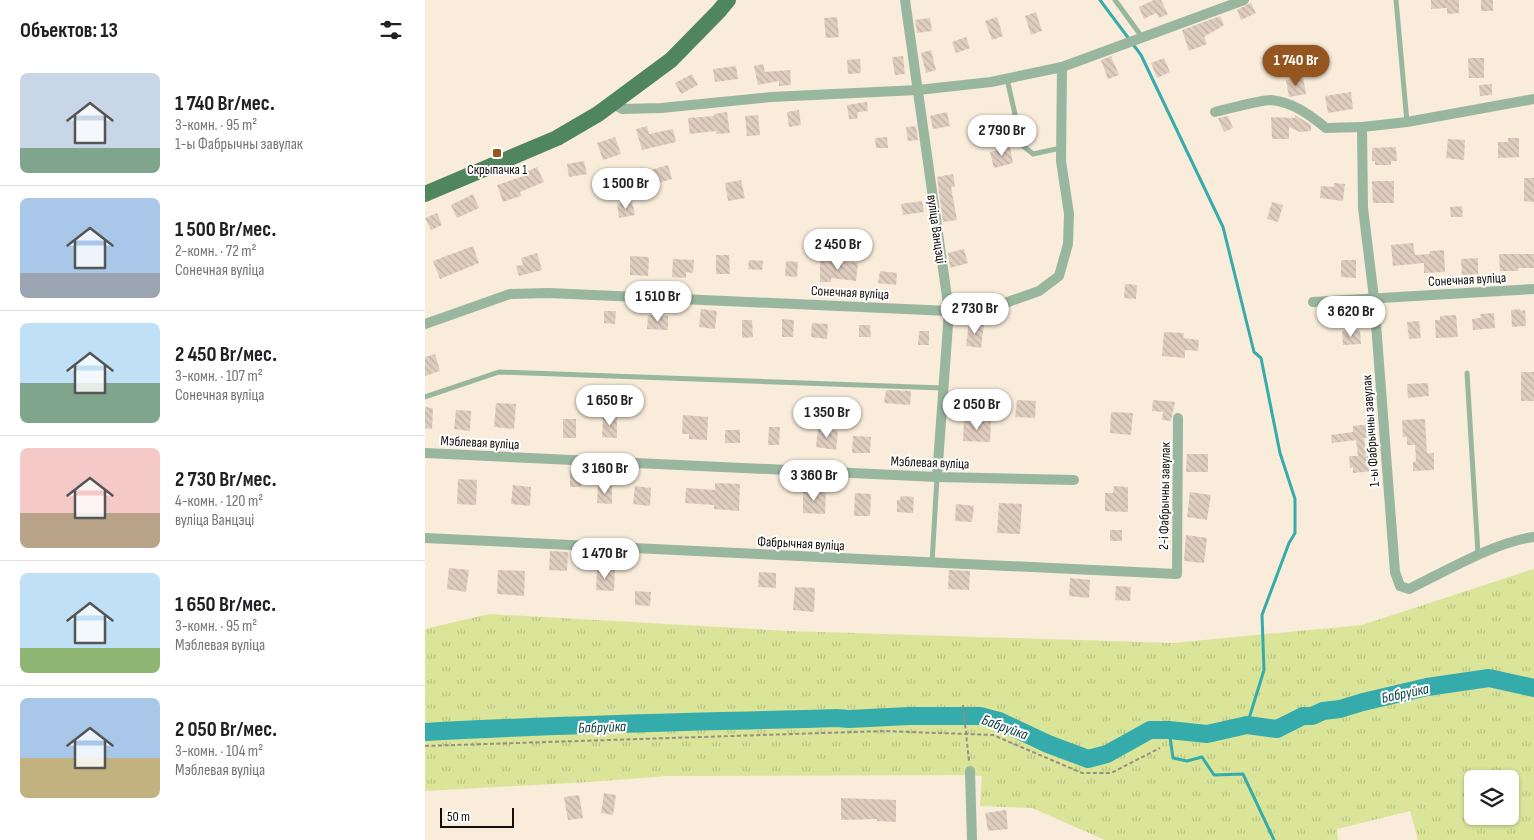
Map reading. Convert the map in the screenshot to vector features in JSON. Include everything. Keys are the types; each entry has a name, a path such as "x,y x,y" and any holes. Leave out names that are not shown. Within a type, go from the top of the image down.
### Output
{"main road":[{"path":"425,194 557,138 613,104 671,60 728,0"}],"street":[{"name":"вуліца Ванцэці","path":"905,0 949,311 937,477"},
{"path":"613,104 622,109 661,108 771,97 918,90 1007,79 1062,67 1140,39 1230,2 1244,0"},
{"path":"949,311 1002,304 1039,291 1059,276 1068,244 1069,214 1061,161 1062,67"},
{"path":"1215,112 1270,100 1289,104 1309,114 1326,128 1362,128 1407,122 1534,99"},
{"name":"1-ы Фабрычны завулак","path":"1362,128 1363,208 1374,298 1395,572 1400,586 1409,589 1478,555 1523,538 1534,537"},
{"name":"Сонечная вуліца","path":"1313,302 1534,289"},
{"name":"Сонечная вуліца","path":"425,324 510,294 549,293 949,311"},
{"name":"2-і Фабрычны завулак","path":"1177,574 1179,418"},
{"name":"Мэблевая вуліца","path":"425,453 937,477 1074,480"},
{"name":"Фабрычная вуліца","path":"425,538 1177,574"},
{"path":"970,770 972,840"}],"lane":[{"path":"1115,0 1140,39"},
{"path":"1396,0 1407,122"},
{"path":"1007,79 1022,146 1033,154 1061,148"},
{"path":"425,397 499,372 943,388"},
{"path":"1467,373 1478,555"},
{"path":"932,563 937,477"}],"path":[{"path":"963,705 970,770"},
{"path":"425,746 885,731 993,735 1082,772 1111,773 1161,748"}],"green space":[{"path":"1534,569 1534,840 1418,840 1410,811 1337,829 1338,840 1105,840 1032,808 980,806 982,776 667,776 425,791 425,629 489,614 789,631 1173,643 1362,625"}],"building":[{"path":"1154,0 1161,0 1168,14 1159,18 1156,13 1144,19 1139,7"},
{"path":"1431,0 1459,0 1459,13 1447,14 1447,8 1431,9"},
{"path":"1481,0 1493,0 1493,11 1481,11"},
{"path":"1250,3 1256,13 1241,20 1237,10"},
{"path":"1036,12 1042,31 1031,35 1025,16"},
{"path":"1220,16 1224,25 1204,37 1207,44 1189,51 1182,30"},
{"path":"837,17 839,37 826,38 824,18"},
{"path":"997,17 1003,36 992,40 985,21"},
{"path":"930,18 932,31 917,33 915,20"},
{"path":"966,37 970,48 956,53 952,42"},
{"path":"931,50 936,70 926,73 921,53"},
{"path":"903,56 905,74 895,75 892,57"},
{"path":"1111,56 1119,75 1108,79 1101,60"},
{"path":"1164,58 1170,72 1157,78 1151,63"},
{"path":"1468,58 1484,58 1484,78 1469,78"},
{"path":"860,59 861,73 848,74 847,60"},
{"path":"763,64 765,72 790,70 791,85 779,86 779,81 758,85 754,66"},
{"path":"736,66 738,79 715,82 713,69"},
{"path":"692,74 698,85 681,94 675,83"},
{"path":"1303,77 1306,94 1289,97 1286,80"},
{"path":"1492,84 1492,95 1480,96 1479,85"},
{"path":"1351,92 1353,109 1328,113 1325,96"},
{"path":"867,102 868,111 858,112 857,119 849,119 847,105"},
{"path":"799,110 801,125 789,127 787,112"},
{"path":"727,112 730,133 717,134 716,131 690,134 688,118 714,116 714,114"},
{"path":"947,112 950,126 933,129 930,116"},
{"path":"758,115 760,135 747,136 745,116"},
{"path":"1295,115 1311,125 1311,131 1300,132 1289,127 1289,139 1272,139 1271,117 1295,118"},
{"path":"1001,116 1005,133 983,139 979,121"},
{"path":"1228,116 1233,128 1224,132 1218,118"},
{"path":"647,126 649,134 673,129 676,142 642,150 636,129"},
{"path":"916,126 918,140 908,141 906,127"},
{"path":"615,137 621,154 603,160 597,143"},
{"path":"887,137 888,148 876,148 875,138"},
{"path":"1508,138 1519,138 1519,157 1498,158 1498,142 1508,142"},
{"path":"1448,139 1465,140 1464,160 1446,158"},
{"path":"1010,147 1013,163 994,168 990,152"},
{"path":"1396,147 1397,161 1391,161 1391,165 1375,165 1375,161 1372,161 1372,148"},
{"path":"584,161 587,174 569,177 567,164"},
{"path":"668,165 672,179 654,184 650,170"},
{"path":"537,167 544,182 520,192 521,196 503,202 497,185 524,176 523,173"},
{"path":"953,174 955,187 951,187 957,220 943,222 937,177"},
{"path":"1524,178 1534,178 1534,202 1524,201"},
{"path":"741,180 745,198 728,201 725,183"},
{"path":"1372,181 1394,181 1394,203 1373,203"},
{"path":"1334,183 1345,184 1343,201 1320,198 1321,186 1334,187"},
{"path":"473,194 479,208 457,218 451,205"},
{"path":"632,201 635,215 619,218 617,204"},
{"path":"922,201 924,212 903,215 901,204"},
{"path":"1272,202 1283,205 1278,222 1267,219"},
{"path":"1462,206 1463,217 1451,217 1450,207"},
{"path":"437,213 442,225 431,230 425,218"},
{"path":"1413,243 1415,255 1430,254 1430,251 1444,250 1445,272 1424,273 1424,263 1393,266 1391,245"},
{"path":"473,246 479,263 440,279 433,261"},
{"path":"964,249 968,263 950,268 948,253"},
{"path":"537,253 542,270 519,276 516,266 523,265 521,258"},
{"path":"1499,254 1534,254 1534,268 1518,268 1518,271 1500,271"},
{"path":"716,255 729,255 730,274 716,274"},
{"path":"630,256 649,257 648,276 630,275"},
{"path":"1478,258 1478,274 1462,275 1461,259"},
{"path":"673,259 694,260 693,273 686,272 686,278 672,277"},
{"path":"749,260 763,261 762,270 748,269"},
{"path":"820,260 858,263 856,281 831,278 831,282 820,282"},
{"path":"1341,260 1356,260 1356,278 1341,277"},
{"path":"786,261 798,262 797,277 785,276"},
{"path":"880,271 897,273 896,285 878,283"},
{"path":"1125,284 1137,285 1136,299 1124,298"},
{"path":"701,309 717,311 715,329 699,327"},
{"path":"1520,309 1521,311 1525,310 1526,326 1512,327 1511,310"},
{"path":"604,311 616,311 615,324 604,323"},
{"path":"1494,313 1495,328 1473,330 1472,319 1481,318 1480,314"},
{"path":"648,315 668,316 668,330 647,329"},
{"path":"1456,315 1458,337 1436,338 1435,320 1440,320 1440,316"},
{"path":"782,319 794,320 793,337 782,337"},
{"path":"742,320 752,320 753,337 742,338"},
{"path":"1419,321 1421,338 1409,339 1407,322"},
{"path":"969,322 984,324 981,348 966,346"},
{"path":"812,323 828,324 827,339 811,337"},
{"path":"859,325 870,325 871,337 859,337"},
{"path":"1360,330 1361,344 1343,345 1342,331"},
{"path":"919,331 929,331 929,345 918,345"},
{"path":"1164,332 1184,333 1183,338 1199,340 1198,351 1185,350 1185,358 1162,356"},
{"path":"435,354 440,371 425,376 425,357"},
{"path":"1521,372 1534,372 1534,401 1521,401"},
{"path":"1428,383 1429,396 1408,398 1407,384"},
{"path":"886,390 911,391 910,405 884,403"},
{"path":"1017,400 1036,401 1035,418 1015,417"},
{"path":"1153,400 1175,402 1171,421 1162,420 1163,412 1152,411"},
{"path":"496,403 516,404 514,429 494,427"},
{"path":"425,407 433,408 432,429 425,428"},
{"path":"456,410 471,411 470,431 454,429"},
{"path":"1111,412 1133,413 1131,435 1110,433"},
{"path":"683,415 708,417 707,440 689,439 689,434 682,434"},
{"path":"603,417 617,417 617,438 602,437"},
{"path":"563,419 576,419 576,438 563,438"},
{"path":"964,419 991,421 990,442 963,441"},
{"path":"1425,419 1427,453 1434,453 1434,470 1413,471 1413,462 1416,461 1415,445 1407,445 1407,437 1403,437 1402,420"},
{"path":"1371,424 1373,437 1364,438 1366,456 1370,456 1373,471 1353,473 1353,467 1350,468 1349,456 1358,456 1356,440 1332,443 1331,435 1353,432 1353,426"},
{"path":"769,427 780,427 779,445 768,445"},
{"path":"818,428 838,431 836,450 816,447"},
{"path":"725,430 740,430 740,443 725,443"},
{"path":"853,436 871,437 870,453 852,453"},
{"path":"1187,454 1208,454 1208,472 1186,472"},
{"path":"570,471 582,471 581,487 570,487"},
{"path":"458,479 477,480 476,505 457,504"},
{"path":"715,483 740,484 739,511 714,509 714,505 685,503 686,488 715,490"},
{"path":"513,485 531,487 530,506 511,504"},
{"path":"598,485 612,486 612,504 597,503"},
{"path":"635,486 651,488 650,506 633,504"},
{"path":"1114,486 1128,487 1128,512 1105,511 1105,493 1113,493"},
{"path":"803,490 826,490 825,514 803,513"},
{"path":"1190,492 1211,495 1207,520 1187,517"},
{"path":"855,493 871,494 870,516 854,516"},
{"path":"901,496 914,497 913,513 897,512 897,500 900,500"},
{"path":"999,503 1022,504 1020,534 997,533"},
{"path":"956,504 974,506 972,522 955,521"},
{"path":"1110,530 1122,530 1122,541 1110,541"},
{"path":"1186,535 1207,538 1204,563 1184,561"},
{"path":"550,551 568,552 567,571 549,570"},
{"path":"449,568 469,570 466,592 447,589"},
{"path":"597,568 615,569 614,591 596,590"},
{"path":"498,570 525,571 524,596 497,594"},
{"path":"949,570 970,571 969,590 948,589"},
{"path":"759,572 776,573 776,588 758,587"},
{"path":"1070,578 1090,580 1089,598 1069,596"},
{"path":"1116,586 1131,587 1130,601 1115,600"},
{"path":"795,587 815,588 814,612 793,610"},
{"path":"635,591 651,592 650,606 635,605"},
{"path":"604,793 616,795 613,815 601,813"},
{"path":"579,795 583,818 568,820 564,797"},
{"path":"841,798 896,800 896,822 877,821 877,819 841,820"},
{"path":"1006,810 1008,829 988,831 985,813"}],"waterway":[{"path":"1100,0 1141,55 1223,227 1254,352 1261,358 1280,453 1295,499 1295,533 1289,543 1262,615 1264,670 1247,725"},
{"name":"Бабруйка","path":"425,732 836,718 980,716 999,721 1048,744 1088,759 1107,754 1150,730 1207,734 1247,725 1277,729 1303,716 1312,716 1323,711 1340,709 1427,687 1489,678 1534,688"},
{"path":"1169,730 1173,758 1187,761 1202,757 1214,775 1243,774 1274,840"}],"place":[{"name":"Скрыпачка 1","path":"497,153"}]}
